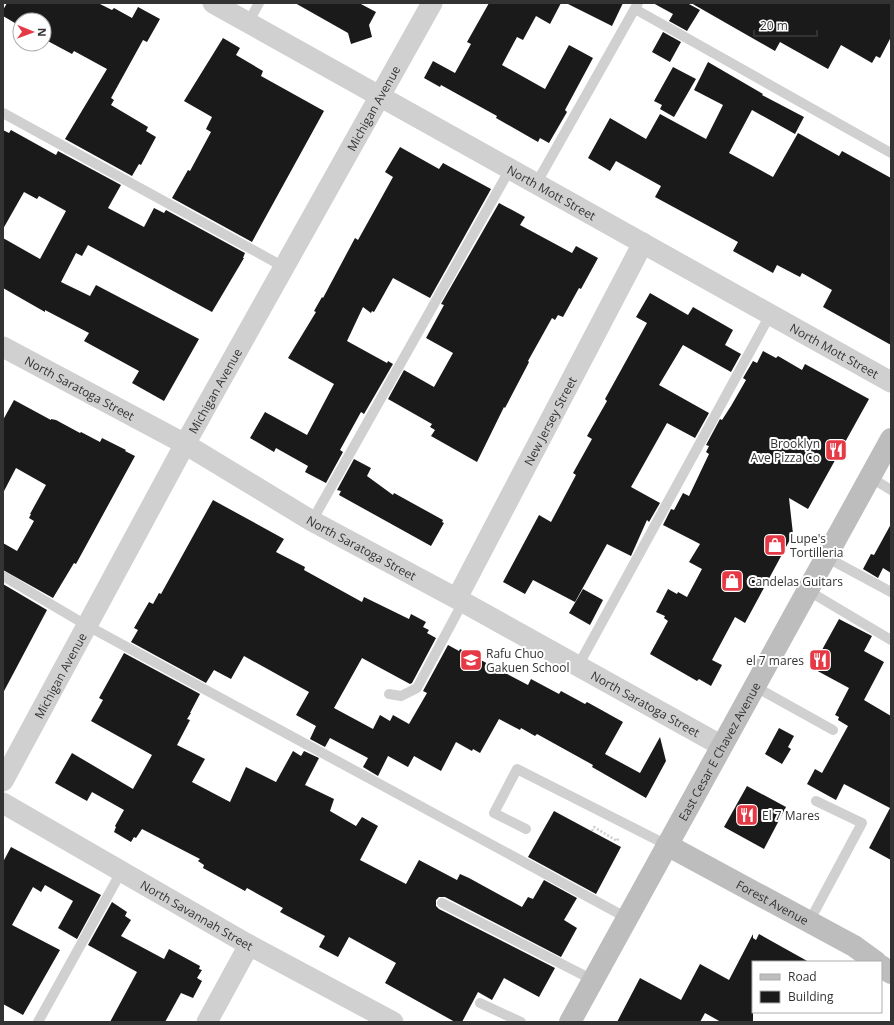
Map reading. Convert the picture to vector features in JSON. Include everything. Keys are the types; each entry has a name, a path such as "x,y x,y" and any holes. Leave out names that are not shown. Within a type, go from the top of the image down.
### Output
{"main road":[{"name":"East Cesar E Chavez Avenue","path":"570,1022 891,438"},
{"name":"Forest Avenue","path":"667,845 854,946 875,961"},
{"path":"882,967 891,973"}],"street":[{"name":"North Mott Street","path":"213,3 891,382"},
{"name":"Michigan Avenue","path":"3,781 185,444 432,3"},
{"name":"New Jersey Street","path":"460,600 643,243"},
{"name":"North Saratoga Street","path":"3,347 185,444 312,521 460,600 722,746"},
{"name":"North Savannah Street","path":"3,803 249,945 387,1020"},
{"path":"207,1022 249,945"}],"lane":[{"path":"248,23 259,3"},
{"path":"536,184 637,6 891,153"},
{"path":"3,113 284,267"},
{"path":"312,521 510,169"},
{"path":"578,666 770,315"},
{"path":"870,477 891,490"},
{"path":"826,557 891,592"},
{"path":"3,576 86,625 627,918"},
{"path":"808,590 891,640"},
{"path":"389,694 401,696 417,688 460,600"},
{"path":"754,686 833,730"},
{"path":"526,829 494,813 517,769 667,845"},
{"path":"809,922 862,823 816,801"},
{"path":"38,1022 121,872"},
{"path":"442,903 593,980"},
{"path":"480,1003 522,1022"}],"building":[{"path":"7,3 98,3 112,10 114,8 132,18 138,7 160,19 147,42 143,40 111,98 114,100 111,105 148,127 146,131 156,137 141,165 139,164 132,176 65,139 107,69 74,51 72,54 52,43 52,12 12,12 12,21 3,16 3,10"},
{"path":"295,3 359,3 376,12 369,25 372,37 351,44 348,33"},
{"path":"489,3 561,3 550,24 536,16 523,40 517,37 502,65 545,89 569,45 593,58 565,110 567,112 549,143 540,138 538,142 496,118 497,116 441,85 440,87 424,78 433,61 455,73 471,44 467,42"},
{"path":"566,3 623,3 612,26"},
{"path":"653,3 687,3 700,10 687,31 669,21 673,14"},
{"path":"691,3 891,3 891,37 880,58 876,56 872,63 841,45 828,69 780,42 775,51"},
{"path":"663,32 681,42 670,62 652,52"},
{"path":"223,38 240,48 236,55 263,71 261,76 324,111 252,242 172,198 188,170 190,171 211,132 206,129 212,117 184,101"},
{"path":"708,62 763,94 762,95 804,117 795,134 752,110 729,153 773,177 798,133 839,156 842,151 891,178 891,345 823,307 832,290 802,273 800,277 777,265 773,273 733,251 738,242 655,197 661,186 616,161 610,171 588,158 610,118 646,139 660,114 706,139 723,105 694,90"},
{"path":"673,67 696,79 674,117 660,109 662,105 654,101"},
{"path":"3,130 9,133 11,130 56,155 58,151 121,185 108,208 144,227 154,208 164,213 166,210 245,253 244,258 212,312 88,245 82,256 76,253 61,282 90,296 96,285 199,339 164,401 132,383 139,371 84,341 89,333 45,310 45,312 3,288 3,238 40,259 66,211 39,196 37,199 24,192 3,229"},
{"path":"400,147 439,169 443,163 491,189 430,298 393,278 374,312 372,311 371,313 363,307 347,341 387,363 388,361 393,364 364,414 361,412 340,450 343,452 326,483 305,472 308,466 276,448 274,452 250,438 265,412 307,435 334,384 288,358 316,312 314,311 322,297 323,298 355,238 358,240 393,177 385,172"},
{"path":"499,203 525,217 520,225 572,253 576,246 598,258 563,317 558,315 555,320 552,318 528,361 529,362 505,408 504,407 477,462 431,436 435,430 430,427 432,424 388,399 404,370 434,387 453,353 426,338 444,305 441,304"},
{"path":"650,293 688,315 693,307 733,330 725,345 741,354 731,372 683,345 659,385 709,413 695,438 667,423 631,487 660,503 649,522 647,520 631,556 607,544 575,602 533,580 525,594 503,582 539,515 551,522 576,475 573,473 592,439 587,436 607,401 605,399 647,323 636,317"},
{"path":"763,351 776,358 778,356 802,370 805,364 869,399 808,509 789,498 793,534 745,623 735,617 712,660 722,665 711,686 699,679 697,681 650,654 668,621 664,618 665,616 656,612 668,589 687,597 702,569 689,562 700,544 663,525 671,509 674,510 683,493 689,496 709,454 706,452 709,446 706,445 720,419 722,420 746,380 743,378 753,361 757,363"},
{"path":"14,400 51,420 56,420 100,442 102,438 135,456 76,564 74,563 53,598 3,570 3,543 17,551 34,521 29,518 30,514 46,485 16,468 3,493 3,420"},
{"path":"354,459 371,468 367,476 393,495 394,493 443,520 442,522 444,523 431,546 339,495 341,491 337,490"},
{"path":"213,500 284,539 276,552 305,567 304,570 362,602 364,597 409,619 411,614 426,622 423,627 429,630 427,633 436,638 412,683 410,684 362,658 334,708 373,729 380,715 390,721 393,715 409,724 427,693 423,691 448,645 459,651 460,649 528,685 531,679 559,694 561,691 585,704 587,702 623,722 605,754 640,773 660,737 666,761 646,798 592,767 593,765 537,734 535,736 521,728 520,730 499,719 480,753 473,749 472,751 456,742 441,771 414,756 408,767 388,756 378,776 363,767 368,758 330,738 325,747 310,739 316,726 296,715 309,692 244,656 231,679 214,670 206,683 131,642 138,630 134,628 149,602 153,604 159,593 161,594"},
{"path":"891,524 891,573 883,568 878,578 863,569 871,554 874,555"},
{"path":"3,584 47,610 3,693"},
{"path":"583,589 603,600 590,625 569,613"},
{"path":"839,619 872,636 864,651 884,662 864,700 891,716 891,860 869,848 890,808 844,784 836,800 807,784 815,769 822,773 848,726 838,720 839,717 835,715 849,688 812,668"},
{"path":"124,653 200,694 187,719 190,720 177,745 205,759 192,782 230,802 246,767 276,782 293,751 301,756 304,751 319,758 305,785 334,799 330,811 356,826 362,817 378,826 360,860 406,884 419,860 457,880 460,874 469,878 522,907 528,897 533,899 544,880 577,898 564,920 577,928 561,957 445,897 439,897 436,900 436,906 439,909 555,968 539,997 504,978 492,1000 478,992 462,1022 455,1022 385,983 396,963 349,937 338,957 319,947 325,936 280,912 283,908 247,888 245,891 203,868 204,865 198,861 200,859 142,829 136,838 134,837 131,842 114,832 115,826 124,810 92,792 87,801 55,783 72,753 133,789 152,755 91,721 103,700 99,698"},
{"path":"779,728 794,736 788,747 791,749 782,764 765,754"},
{"path":"747,786 786,807 764,849 724,827"},
{"path":"554,811 621,847 596,894 528,857"},
{"path":"11,847 101,895 77,939 58,928 73,901 45,885 41,892 33,887 12,925 60,950 23,1015 3,1004 3,862"},
{"path":"112,902 127,912 125,916 131,920 121,936 164,959 169,949 200,966 199,969 202,970 197,978 202,981 193,998 181,993 165,1022 110,1022 137,972 88,945"},
{"path":"753,934 753,938 756,940 759,934 807,961 752,961 753,1022 721,1022 705,1013 700,1022 617,1022 640,978 681,1000 700,964 729,980"}],"place":[{"name":"Brooklyn Ave Pizza Co","path":"836,450"},
{"name":"Lupe's Tortilleria","path":"775,545"},
{"name":"Candelas Guitars","path":"732,581"},
{"name":"Rafu Chuo Gakuen School","path":"471,660"},
{"name":"el 7 mares","path":"820,660"},
{"name":"El 7 Mares","path":"747,815"}]}
